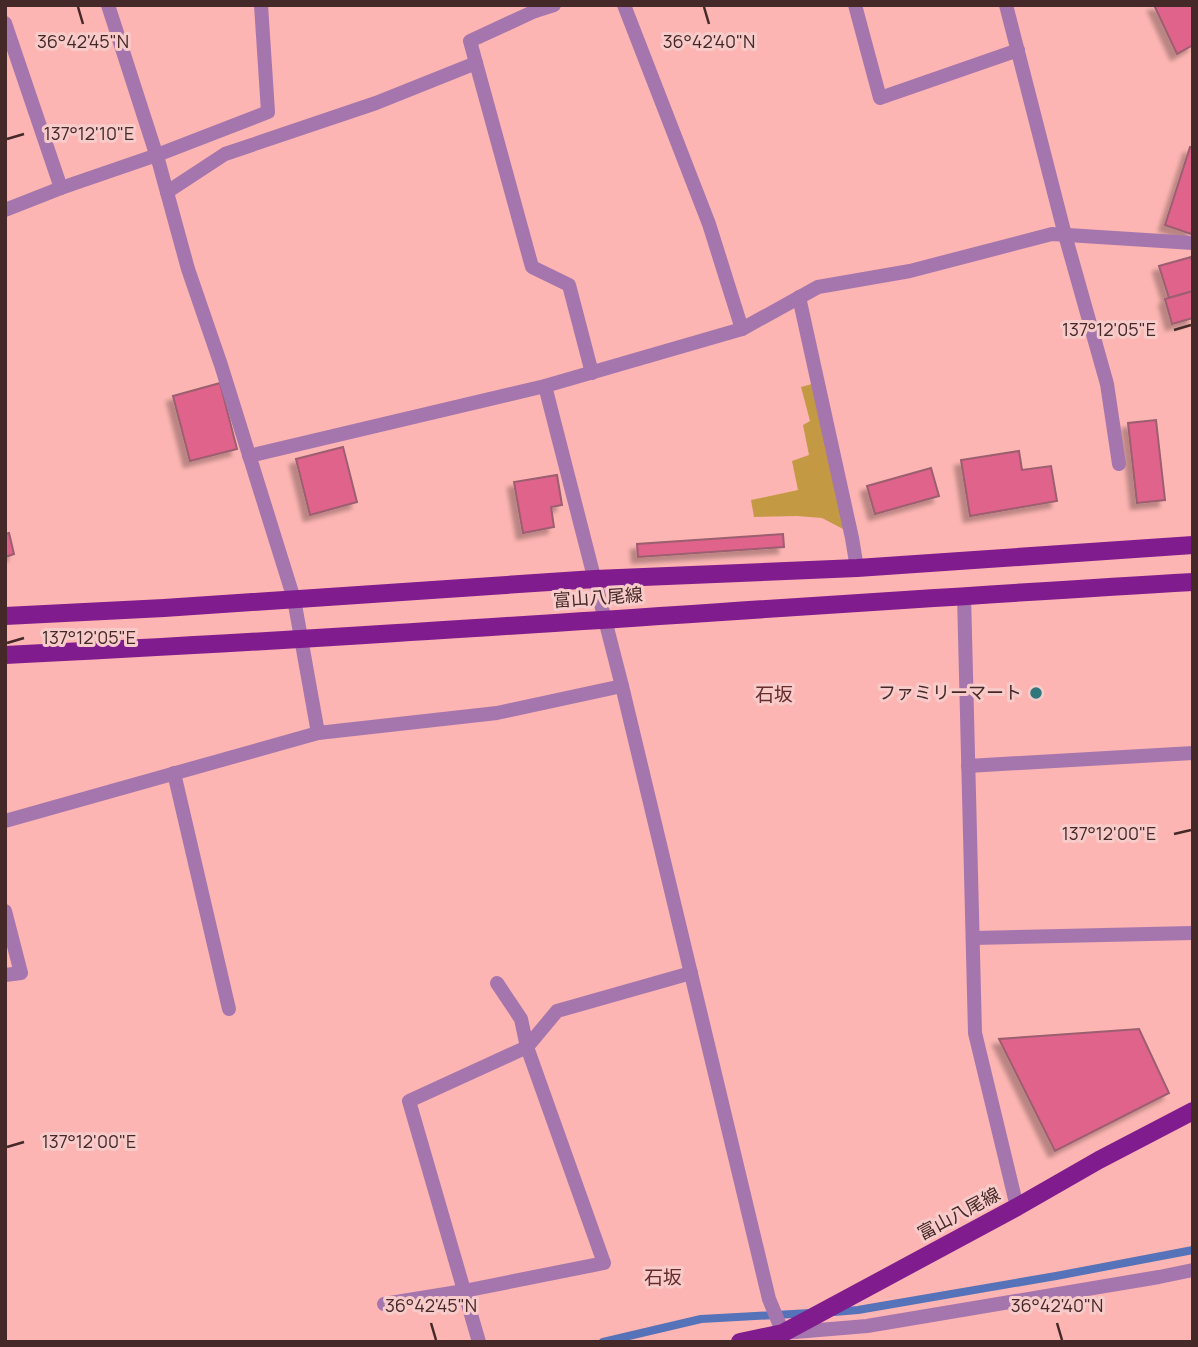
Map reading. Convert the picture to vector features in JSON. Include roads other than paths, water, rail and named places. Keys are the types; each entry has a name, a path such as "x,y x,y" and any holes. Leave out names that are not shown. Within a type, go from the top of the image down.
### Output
{"main road":[{"name":"富山八尾線","path":"5,616 595,579 857,568 1193,545"},
{"name":"富山八尾線","path":"5,655 302,639 1193,582"},
{"name":"富山八尾線","path":"740,1342 783,1333 1193,1111"}],"street":[{"path":"108,5 157,155 188,269 294,599 318,733"},
{"path":"5,210 268,113 261,5"},
{"path":"554,5 535,8 470,41 532,267 569,285 592,373"},
{"path":"624,5 709,224 742,329"},
{"path":"855,5 880,99 1018,50"},
{"path":"1006,5 1065,235 1107,384 1119,464"},
{"path":"5,23 61,188"},
{"path":"167,192 225,154 376,103 476,63"},
{"path":"249,456 545,386 742,329 818,287 910,271 1052,234 1193,243"},
{"path":"799,297 857,568"},
{"path":"545,386 622,686 769,1299 783,1333 867,1326 1193,1270"},
{"path":"964,595 975,1033 1017,1207"},
{"path":"5,821 318,733 497,713 622,686"},
{"path":"968,766 1193,753"},
{"path":"174,773 229,1009"},
{"path":"5,911 21,973 5,975"},
{"path":"972,938 1193,933"},
{"path":"478,1342 409,1101 527,1047 556,1011 691,973"},
{"path":"384,1304 604,1263 527,1047 521,1018 497,983"}],"waterway":[{"path":"834,1312 1056,1276 1193,1250"},
{"path":"603,1342 701,1319 810,1313"}],"place":[{"name":"ファミリーマート","path":"1036,693"}],"district":[{"name":"石坂","path":"774,694"},
{"name":"石坂","path":"663,1277"}]}
